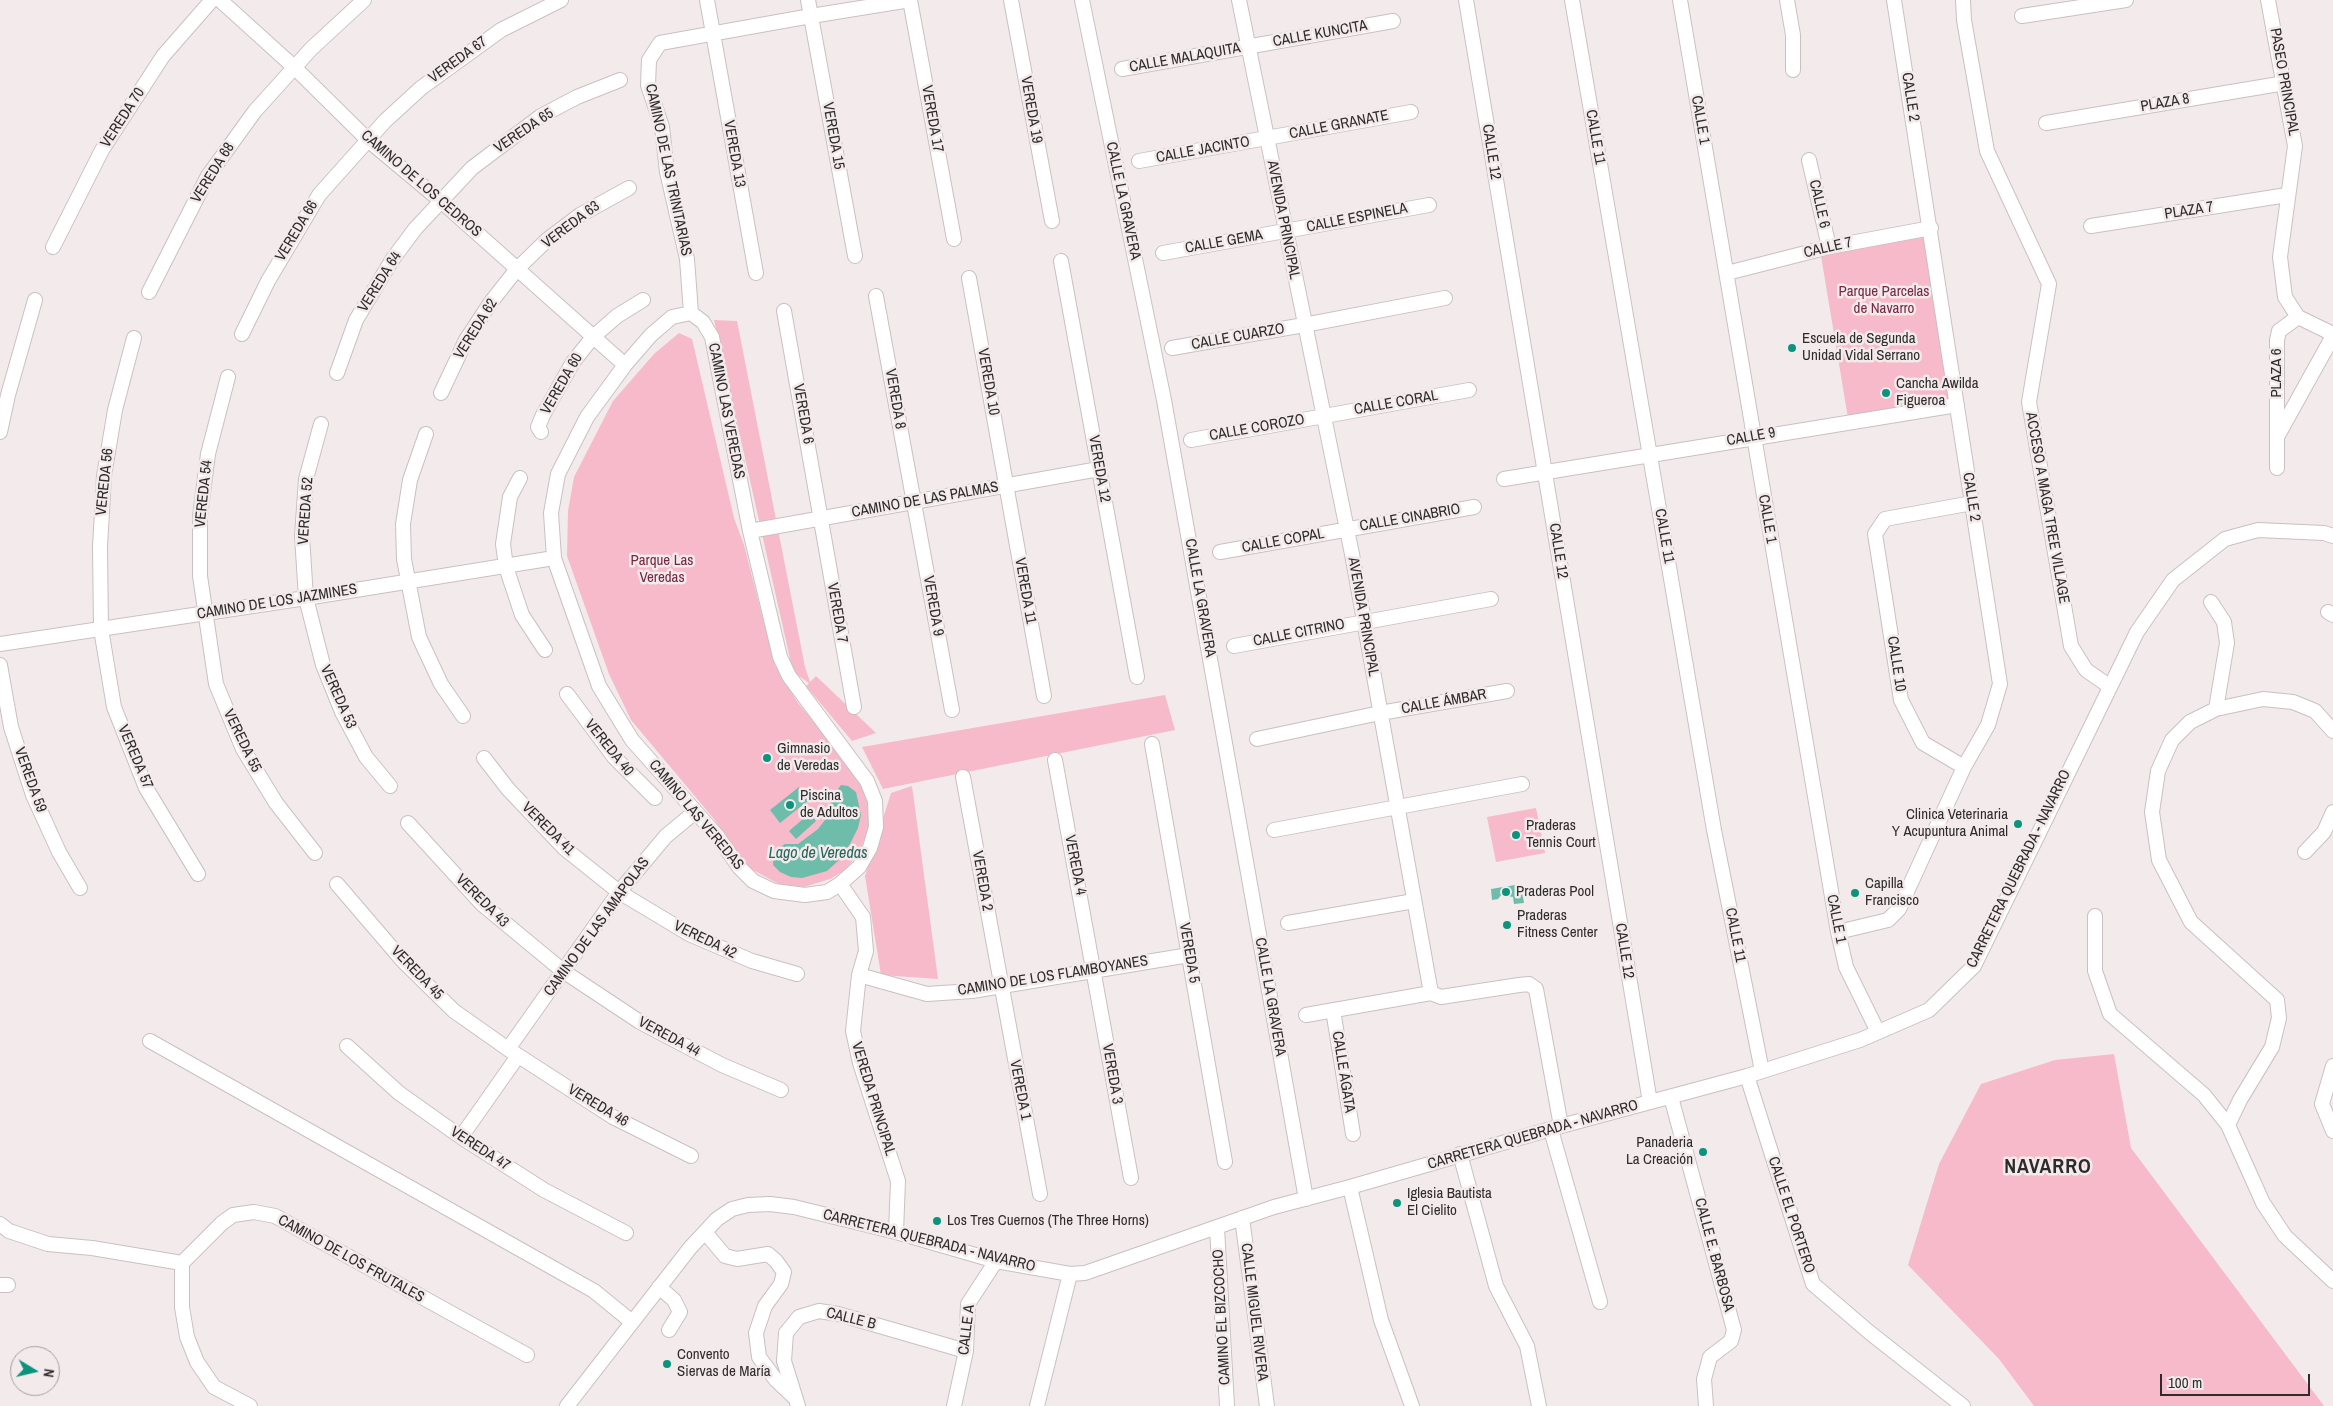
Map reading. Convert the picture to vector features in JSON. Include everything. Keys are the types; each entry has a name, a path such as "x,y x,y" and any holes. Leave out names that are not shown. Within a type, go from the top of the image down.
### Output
{"street":[{"name":"VEREDA 70","path":"53,247 102,150 163,56 212,0"},
{"name":"CAMINO DE LOS CEDROS","path":"220,0 294,67 368,140 441,201 625,365"},
{"name":"VEREDA 68","path":"149,292 208,176 254,111 341,19 364,0"},
{"name":"VEREDA 67","path":"368,140 421,88 459,58 501,30 561,0"},
{"name":"VEREDA 13","path":"707,0 756,274"},
{"name":"VEREDA 15","path":"808,0 854,256"},
{"name":"CAMINO DE LAS TRINITARIAS","path":"691,313 687,259 667,172 662,127 648,85 649,60 660,43 910,0"},
{"name":"VEREDA 17","path":"910,0 954,239"},
{"name":"VEREDA 19","path":"1011,0 1052,221"},
{"name":"CALLE LA GRAVERA","path":"1082,0 1164,400 1306,1198"},
{"name":"AVENIDA PRINCIPAL","path":"1239,0 1364,621 1431,992"},
{"name":"CALLE 12","path":"1466,0 1650,1102"},
{"name":"CALLE 11","path":"1572,0 1714,830 1762,1071"},
{"name":"CALLE 1","path":"1680,0 1838,932 1846,967 1878,1032"},
{"path":"1787,0 1793,35 1793,70"},
{"name":"CALLE 2","path":"1838,932 1888,920 1899,909 1964,767 1988,725 2000,684 1931,228 1894,0"},
{"name":"ACCESO A MAGA TREE VILLAGE","path":"1963,0 1964,20 1987,151 2049,284 2030,402 2071,646 2086,670 2109,686"},
{"path":"2022,16 2126,0"},
{"name":"PASEO PRINCIPAL","path":"2268,0 2295,146 2280,257 2284,297 2298,317"},
{"name":"CALLE KUNCITA","path":"1248,47 1393,21"},
{"name":"CALLE MALAQUITA","path":"1122,69 1248,47"},
{"name":"VEREDA 65","path":"441,201 472,168 541,116 576,97 620,80"},
{"name":"PLAZA 8","path":"2046,123 2284,83"},
{"name":"CALLE GRANATE","path":"1267,139 1411,112"},
{"name":"CALLE JACINTO","path":"1139,161 1267,139"},
{"name":"VEREDA 66","path":"242,334 268,281 319,195 368,140"},
{"name":"CALLE 6","path":"1808,160 1829,247"},
{"name":"VEREDA 63","path":"517,269 547,240 580,215 629,188"},
{"name":"PLAZA 7","path":"2090,226 2287,196"},
{"name":"VEREDA 64","path":"337,373 356,320 392,260 415,229 441,201"},
{"name":"CALLE ESPINELA","path":"1286,232 1429,205"},
{"name":"CALLE 7","path":"1727,273 1829,247 1931,228"},
{"name":"CALLE GEMA","path":"1163,253 1286,232"},
{"name":"VEREDA 12","path":"1061,261 1137,677"},
{"name":"VEREDA 62","path":"441,393 466,340 517,269"},
{"name":"VEREDA 10","path":"969,278 1006,486"},
{"name":"VEREDA 8","path":"876,296 914,502"},
{"name":"CALLE CUARZO","path":"1172,348 1445,298"},
{"path":"0,432 8,395 35,300"},
{"path":"593,337 617,316 643,300"},
{"name":"VEREDA 6","path":"784,311 821,518"},
{"name":"CAMINO LAS VEREDAS","path":"691,313 703,322 712,338 750,531 780,657 789,676 868,781 875,801 876,827 870,848 859,867 840,884 826,892 805,895 774,891 753,881 738,867 718,837 632,740 599,686 554,558 551,513 558,474 587,417 625,365 651,335 672,317 691,313"},
{"path":"2298,317 2333,335"},
{"name":"PLAZA 6","path":"2277,468 2277,340 2279,331 2298,317"},
{"name":"PLAZA 6","path":"2277,438 2333,335"},
{"name":"VEREDA 60","path":"541,432 538,427 555,390 572,362 593,337"},
{"name":"VEREDA 56","path":"101,629 100,547 104,476 115,410 134,338"},
{"name":"VEREDA 54","path":"205,613 200,576 200,516 208,454 228,377"},
{"name":"CALLE CORAL","path":"1323,416 1469,390"},
{"name":"CALLE 9","path":"1504,479 1753,436 1957,405"},
{"name":"CALLE COROZO","path":"1191,440 1323,416"},
{"name":"VEREDA 52","path":"306,598 302,536 306,478 321,424"},
{"path":"426,434 410,480 403,524 407,582 419,637 441,684 463,716"},
{"name":"CAMINO DE LAS PALMAS","path":"750,531 1099,469"},
{"path":"520,478 510,497 503,544 506,567 522,615 544,650"},
{"name":"VEREDA 11","path":"1006,486 1044,696"},
{"name":"VEREDA 9","path":"914,502 952,710"},
{"name":"CALLE 10","path":"1964,767 1923,742 1901,700 1875,534 1885,519 1972,503"},
{"name":"CALLE CINABRIO","path":"1346,530 1474,507"},
{"name":"VEREDA 7","path":"821,518 854,707"},
{"name":"CALLE COPAL","path":"1220,552 1346,530"},
{"name":"CARRETERA QUEBRADA - NAVARRO","path":"568,1405 705,1232 717,1219 732,1209 748,1205 770,1204 794,1207 896,1232 996,1261 1070,1274 1085,1273 1242,1218 1306,1198 1747,1076 1860,1040 1929,1010 1974,966 2109,686 2142,622 2172,580 2225,539 2258,530 2324,533 2333,536"},
{"name":"CAMINO DE LOS JAZMINES","path":"0,644 506,567 554,558"},
{"name":"VEREDA 53","path":"306,598 323,665 342,712 366,757 390,786"},
{"name":"CALLE CITRINO","path":"1234,646 1491,599"},
{"path":"2210,602 2224,622 2227,643 2216,709"},
{"name":"VEREDA 55","path":"205,613 216,684 243,749 276,804 315,853"},
{"name":"VEREDA 57","path":"101,629 114,707 146,788 198,874"},
{"name":"VEREDA 59","path":"0,665 11,727 33,795 58,852 80,888"},
{"name":"CALLE ÁMBAR","path":"1256,739 1380,713 1507,691"},
{"name":"VEREDA 40","path":"567,694 614,757 655,798"},
{"path":"2228,1125 2240,1100 2272,1047 2279,1018 2277,1000 2191,922 2159,860 2152,812 2158,771 2172,740 2190,722 2216,709 2263,699 2293,702 2315,711 2333,731"},
{"path":"614,757 632,740"},
{"name":"VEREDA 5","path":"1152,744 1225,1162"},
{"name":"VEREDA 41","path":"484,758 508,789 564,848 620,892"},
{"name":"VEREDA 4","path":"1055,760 1094,970"},
{"name":"VEREDA 2","path":"963,778 1001,985"},
{"path":"1274,830 1522,784"},
{"name":"CAMINO DE LAS AMAPOLAS","path":"461,1137 563,972 620,892 666,836 695,812"},
{"path":"2305,852 2324,832 2333,812"},
{"name":"VEREDA 43","path":"408,823 482,904 563,972"},
{"name":"VEREDA 45","path":"337,884 403,961 428,986 454,1010 513,1053"},
{"name":"VEREDA PRINCIPAL","path":"840,884 863,917 866,951 859,975 853,1031 860,1063 898,1180 896,1232"},
{"name":"VEREDA 42","path":"620,892 689,934 752,962 797,974"},
{"path":"1288,923 1414,901"},
{"path":"2095,916 2096,971 2110,1014 2204,1095 2228,1125 2263,1203 2285,1236 2333,1281"},
{"name":"CAMINO DE LOS FLAMBOYANES","path":"859,975 927,994 972,991 1189,955"},
{"name":"VEREDA 3","path":"1094,970 1131,1178"},
{"name":"VEREDA 44","path":"563,972 640,1022 722,1065 780,1090"},
{"path":"1306,1015 1431,992 1441,998 1529,984 1536,989 1556,1128 1600,1302"},
{"name":"VEREDA 1","path":"1001,985 1040,1194"},
{"name":"CALLE ÁGATA","path":"1333,1010 1353,1134"},
{"path":"150,1041 594,1291 632,1322"},
{"name":"VEREDA 47","path":"347,1046 399,1093 461,1137 544,1190 626,1233"},
{"name":"VEREDA 46","path":"513,1053 613,1117 691,1156"},
{"path":"2333,1066 2322,1104 2333,1130"},
{"name":"CALLE EL PORTERO","path":"1747,1076 1813,1284 1869,1332 1963,1406"},
{"name":"CALLE E. BARBOSA","path":"1671,1096 1734,1330 1731,1341 1710,1358 1704,1379 1706,1406"},
{"path":"1460,1154 1496,1286 1527,1346 1539,1406"},
{"path":"1350,1187 1381,1320 1412,1406"},
{"name":"CAMINO DE LOS FRUTALES","path":"182,1263 222,1223 233,1215 254,1212 275,1216 527,1355"},
{"name":"CALLE MIGUEL RIVERA","path":"1242,1218 1267,1406"},
{"path":"0,1224 9,1231 48,1244 92,1248 182,1263 182,1307 187,1336 197,1362 214,1387 250,1406"},
{"name":"CAMINO EL BIZCOCHO","path":"1217,1228 1227,1406"},
{"path":"705,1232 725,1256 737,1259 756,1254 768,1254 784,1272 781,1284 765,1306 756,1332 759,1357 776,1380 797,1402"},
{"name":"CALLE A","path":"954,1406 966,1351 968,1304 996,1261"},
{"path":"1037,1406 1070,1274"},
{"path":"659,1288 674,1300 680,1312 669,1330"},
{"name":"CALLE B","path":"797,1402 784,1361 786,1333 799,1317 819,1311 838,1314 966,1351"}],"green space":[{"name":"Parque Parcelas de Navarro","path":"1925,235 1951,397 1948,400 1848,418 1821,256"},
{"path":"714,320 737,321 805,667 810,682 816,676 876,733 852,741 806,686 809,683 793,672"},
{"name":"Parque Las Veredas","path":"679,333 692,339 734,518 744,545 775,666 798,703 862,779 870,806 868,830 859,853 845,870 830,879 804,887 779,884 741,861 714,819 631,720 609,674 567,556 568,511 574,477 613,401 654,354"},
{"path":"1165,695 1175,730 883,789 862,747"},
{"path":"912,786 938,979 881,975 865,876 891,793"},
{"name":"Praderas Tennis Court","path":"1536,808 1545,853 1496,862 1487,817"},
{"path":"2114,1054 2131,1148 2324,1406 2034,1406 1999,1359 1908,1265 1939,1164 1981,1084 2055,1060"}],"water":[{"name":"Lago de Veredas","path":"841,785 848,786 856,792 861,815 858,828 850,844 838,861 827,871 802,878 791,877 780,872 773,865 774,851 785,844 798,844 818,829 825,820 833,796"},
{"name":"Piscina de Adultos","path":"799,787 809,800 780,823 770,810"},
{"path":"810,813 816,821 796,839 789,831"},
{"name":"Praderas Pool","path":"1521,884 1524,903 1514,904 1513,897 1501,895 1498,899 1492,900 1491,889"}],"place":[{"name":"Escuela de Segunda Unidad Vidal Serrano","path":"1792,348"},
{"name":"Cancha Awilda Figueroa","path":"1886,393"},
{"name":"Gimnasio de Veredas","path":"767,758"},
{"name":"Piscina de Adultos","path":"790,805"},
{"name":"Clinica Veterinaria Y Acupuntura Animal","path":"2018,824"},
{"name":"Praderas Tennis Court","path":"1516,835"},
{"name":"Praderas Pool","path":"1506,892"},
{"name":"Capilla Francisco","path":"1855,893"},
{"name":"Praderas Fitness Center","path":"1507,925"},
{"name":"Panaderia La Creación","path":"1703,1152"},
{"name":"Iglesia Bautista El Cielito","path":"1397,1203"},
{"name":"Los Tres Cuernos (The Three Horns)","path":"937,1221"},
{"name":"Convento Siervas de María","path":"667,1364"}],"district":[{"name":"NAVARRO","path":"2048,1168"}]}
